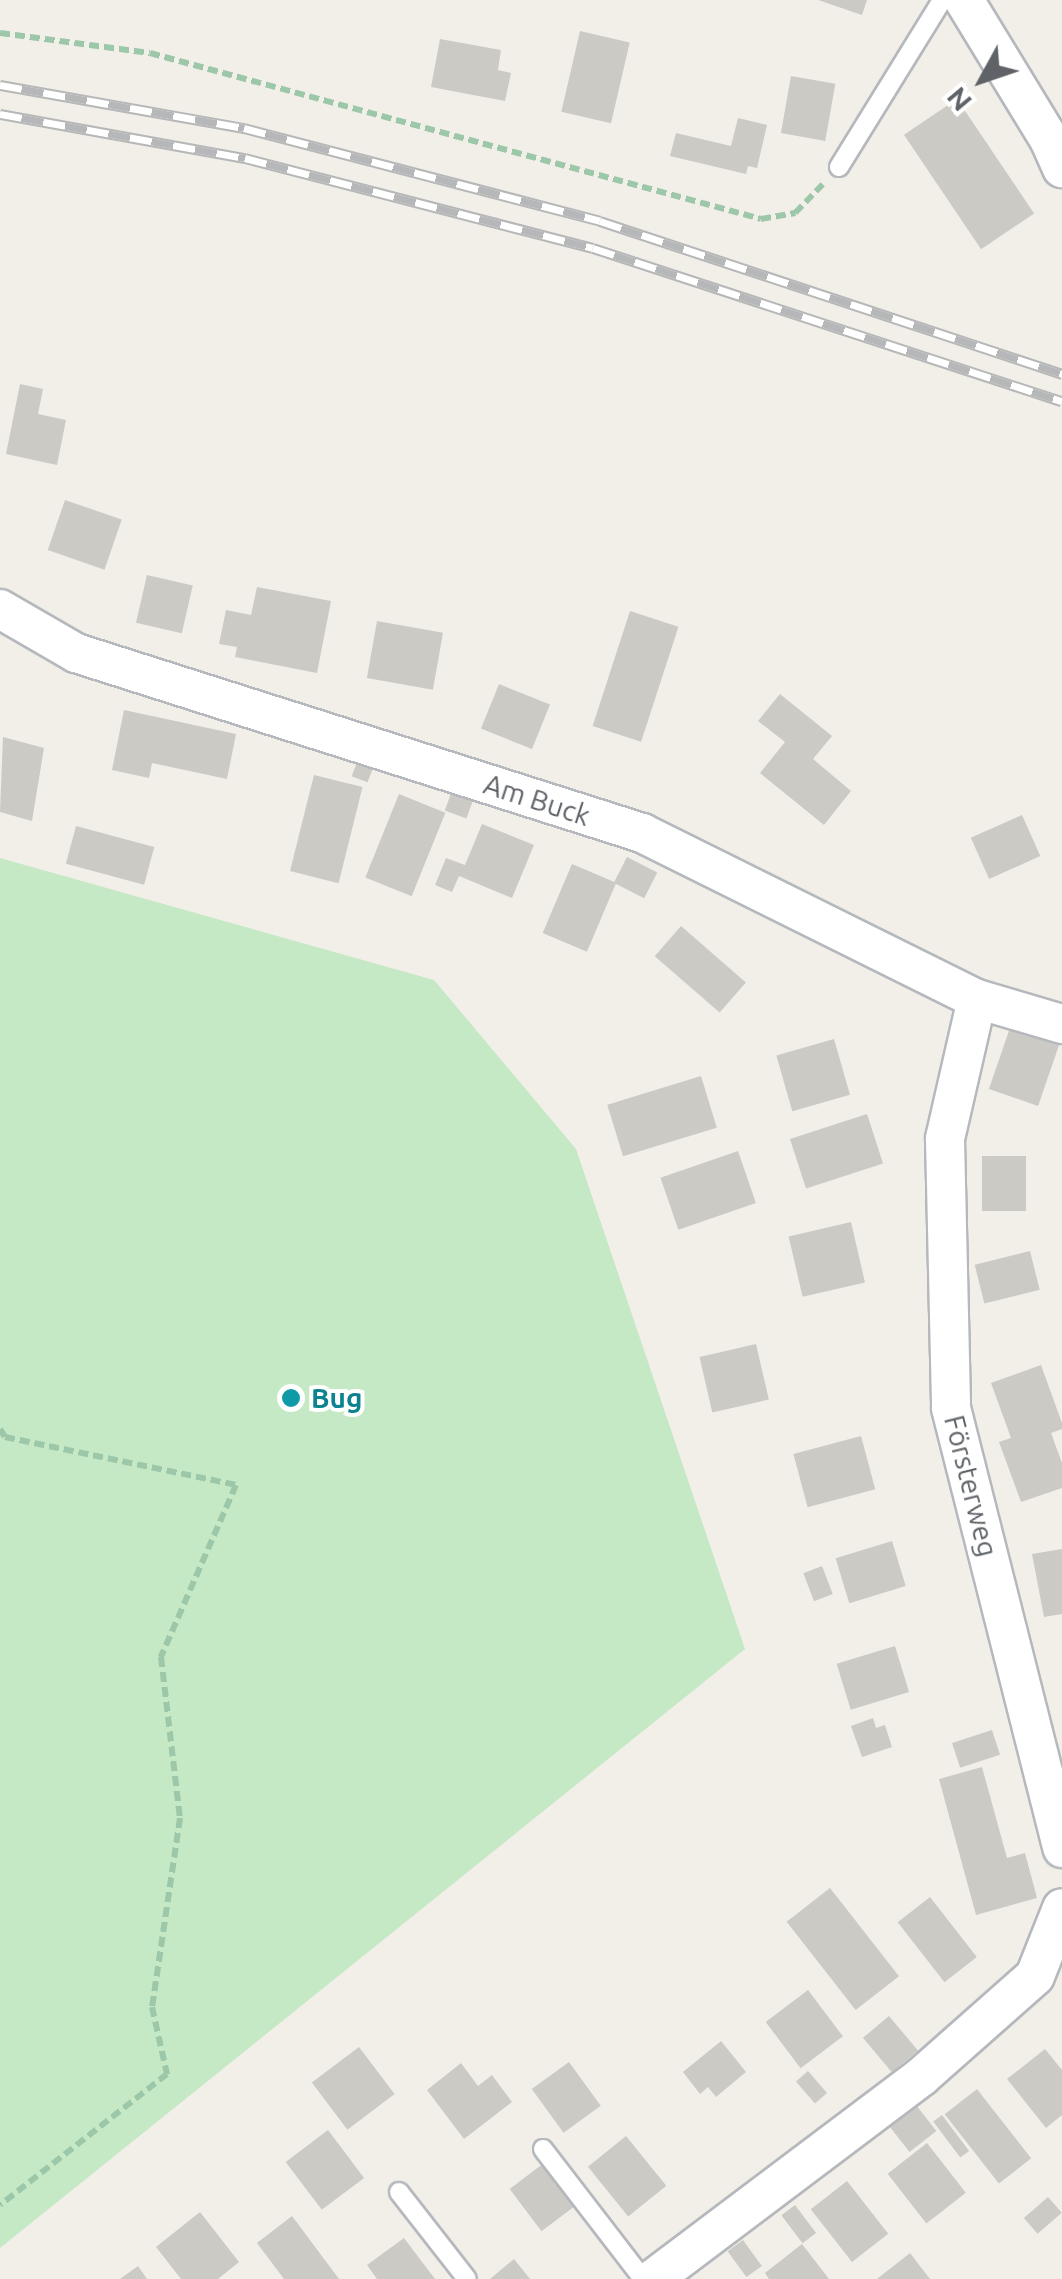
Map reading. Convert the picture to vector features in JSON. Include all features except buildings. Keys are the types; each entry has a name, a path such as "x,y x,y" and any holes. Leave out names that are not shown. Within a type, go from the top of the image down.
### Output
{"street":[{"path":"964,0 1049,139 1062,168"},
{"name":"Am Buck","path":"0,609 76,653 642,833 977,999 1062,1024"},
{"name":"Försterweg","path":"977,999 945,1139 951,1408 1062,1848"},
{"path":"653,2279 920,2077 1035,1976 1062,1908"}],"lane":[{"path":"839,167 942,0"},
{"path":"543,2149 643,2279"},
{"path":"399,2192 467,2279"}],"path":[{"path":"0,33 150,53 761,218 795,213 839,167"},
{"path":"0,2205 167,2074 152,2006 180,1818 160,1657 236,1486 2,1436"}],"green space":[{"path":"0,858 434,980 576,1149 745,1649 0,2248"}],"railway":[{"path":"0,85 244,128 600,221 1062,374"},
{"path":"0,114 245,158 593,248 1062,401"}],"place":[{"name":"Bug","path":"291,1398"}]}
